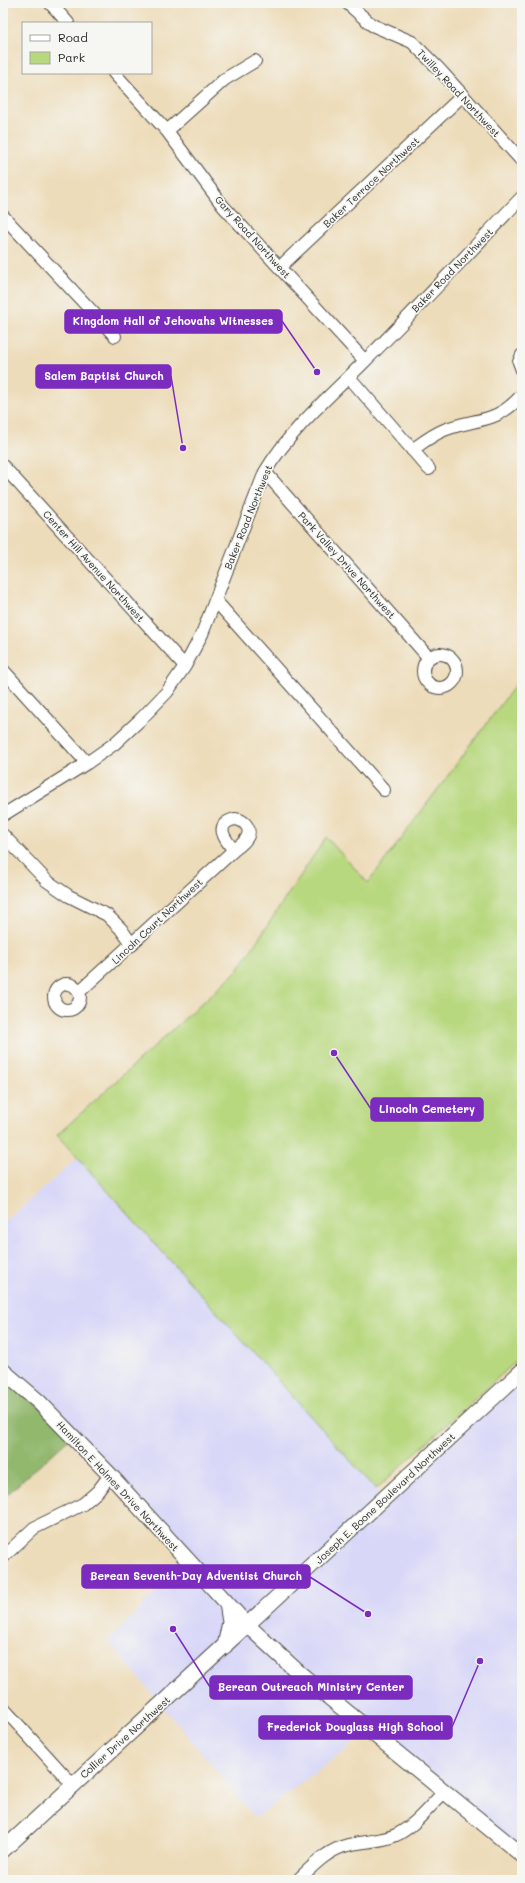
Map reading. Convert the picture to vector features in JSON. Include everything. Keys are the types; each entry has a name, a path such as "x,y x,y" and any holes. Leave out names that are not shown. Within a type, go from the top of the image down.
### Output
{"main road":[{"name":"Hamilton E Holmes Drive Northwest","path":"3,1371 39,1402 110,1475 267,1645 522,1855"},
{"name":"Joseph E. Boone Boulevard Northwest","path":"247,1625 522,1371"},
{"path":"225,1646 230,1622 227,1603 248,1609 257,1608 273,1602"},
{"path":"225,1646 245,1641 267,1645 264,1625 266,1615 273,1602"},
{"name":"Collier Drive Northwest","path":"3,1850 247,1625"}],"street":[{"path":"50,3 67,22"},
{"name":"Twilley Road Northwest","path":"349,4 372,25 412,42 439,69 522,161"},
{"path":"167,132 225,79 254,61"},
{"name":"Gary Road Northwest","path":"115,74 167,132 223,206 365,361"},
{"name":"Baker Terrace Northwest","path":"280,267 462,96"},
{"name":"Baker Road Northwest","path":"3,815 87,763 114,744 141,719 166,692 185,666 202,634 265,472 274,456 288,438 365,361 522,197"},
{"path":"3,216 115,336"},
{"path":"522,355 520,362 522,370"},
{"path":"349,377 429,469"},
{"path":"412,450 427,439 444,430 486,420 503,412 522,395"},
{"name":"Center Hill Avenue Northwest","path":"3,466 185,666"},
{"name":"Park Valley Drive Northwest","path":"265,472 429,658"},
{"path":"215,600 384,790"},
{"path":"3,670 87,763"},
{"path":"3,835 47,881 69,896 107,915 121,928 132,945"},
{"name":"Lincoln Court Northwest","path":"80,991 234,850"},
{"path":"3,1557 34,1528 83,1504 98,1491 110,1475"},
{"path":"3,1708 73,1785"},
{"path":"298,1880 324,1856 334,1850 358,1842 379,1841 397,1834 424,1813 444,1792"}],"shaded area":[{"path":"77,1158 386,1500 522,1376 522,1855 367,1733 256,1818 108,1641 190,1558 3,1378 3,1224"}],"green space":[{"path":"522,676 522,1356 376,1489 57,1135 237,971 326,837 368,883"},
{"path":"3,1378 75,1434 3,1498"}],"place":[{"name":"Kingdom Hall of Jehovahs Witnesses","path":"317,372"},
{"name":"Salem Baptist Church","path":"183,448"},
{"name":"Lincoln Cemetery","path":"334,1053"},
{"name":"Berean Seventh-Day Adventist Church","path":"368,1614"},
{"name":"Berean Outreach Ministry Center","path":"173,1629"},
{"name":"Frederick Douglass High School","path":"480,1661"}]}
